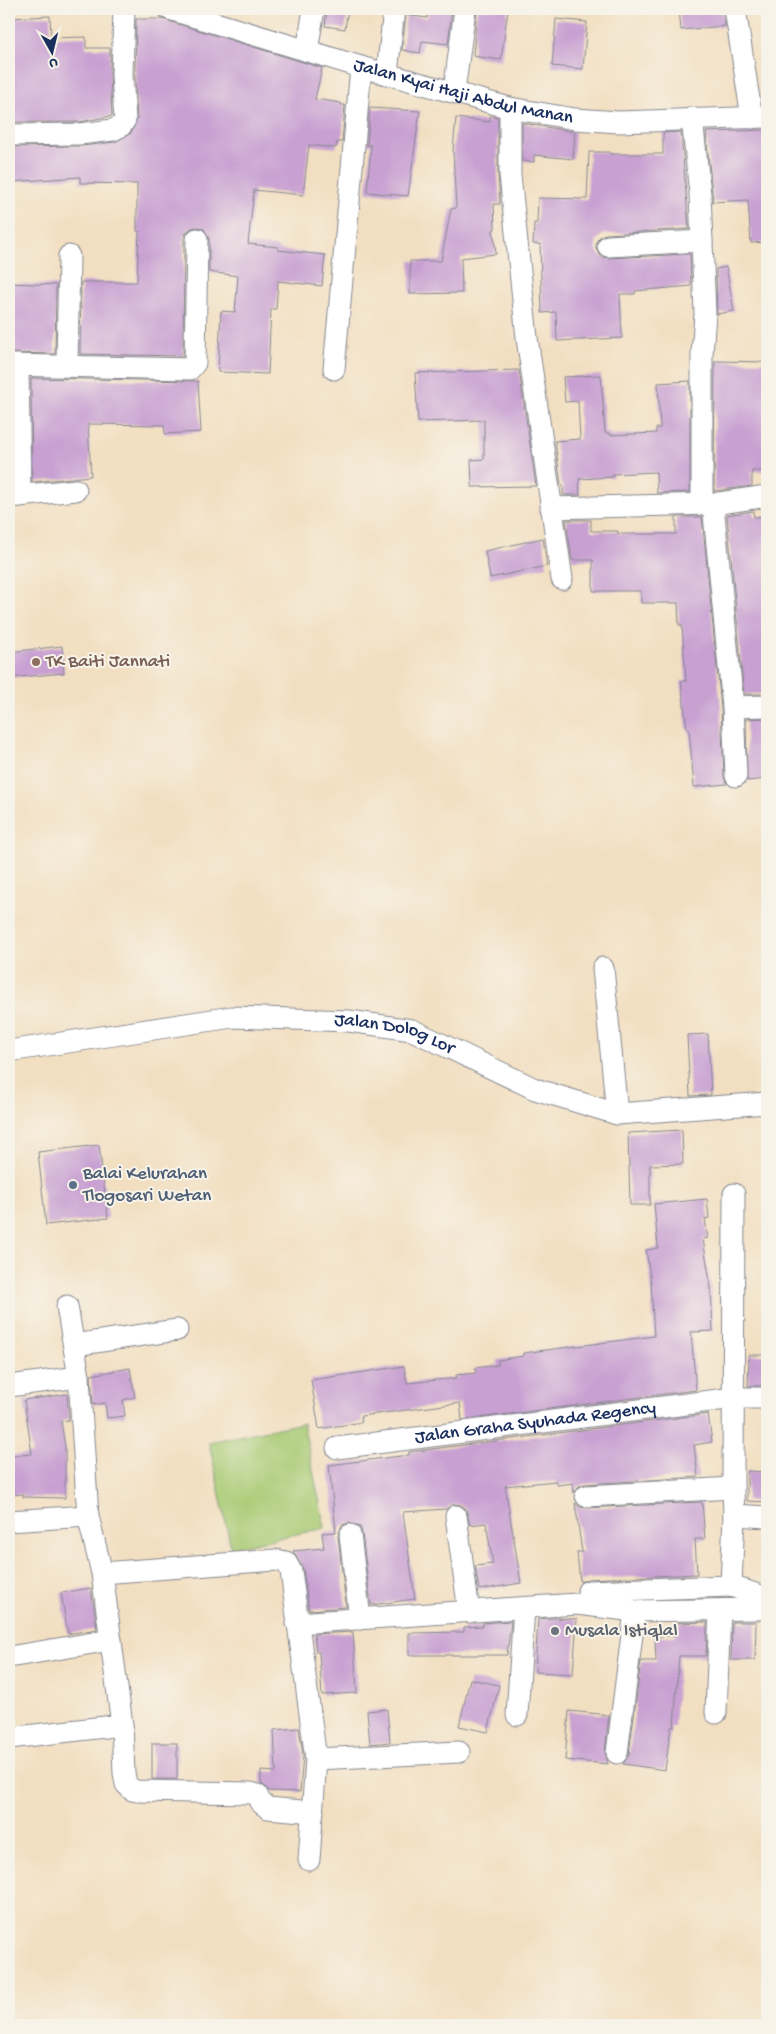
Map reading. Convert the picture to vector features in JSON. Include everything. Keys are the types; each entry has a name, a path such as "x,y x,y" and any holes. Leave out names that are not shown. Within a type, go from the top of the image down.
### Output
{"street":[{"path":"9,135 80,134 113,130 121,126 125,120 122,75 124,9"},
{"name":"Jalan Kyai Haji Abdul Manan","path":"169,9 361,67 510,108 575,119 618,122 760,117"},
{"path":"307,51 314,9"},
{"path":"387,74 394,9"},
{"path":"454,92 465,9"},
{"path":"736,9 760,117"},
{"path":"334,369 361,67"},
{"path":"510,108 510,175 527,338 562,579"},
{"path":"692,118 700,194 705,314 702,354 707,503 733,707 736,776"},
{"path":"76,490 14,497 14,365 190,369 194,366 197,239"},
{"path":"608,246 702,241"},
{"path":"67,365 69,256"},
{"path":"551,508 707,503 767,496"},
{"path":"733,707 767,706"},
{"path":"603,968 616,1114"},
{"name":"Jalan Dolog Lor","path":"9,1051 232,1017 349,1021 412,1030 535,1089 616,1114 767,1103"},
{"path":"731,1586 734,1515 734,1194"},
{"path":"67,1306 79,1377 88,1516 102,1573 122,1725 126,1784 132,1790 137,1791 251,1793 257,1795 260,1802 268,1808 313,1812"},
{"path":"74,1345 177,1330"},
{"path":"9,1386 79,1377"},
{"name":"Jalan Graha Syuhada Regency","path":"337,1448 734,1398 767,1398"},
{"path":"586,1496 733,1488"},
{"path":"734,1515 767,1517"},
{"path":"9,1521 88,1516"},
{"path":"456,1516 469,1612"},
{"path":"350,1535 360,1619"},
{"path":"102,1573 276,1560 286,1562 291,1570 316,1759 309,1860"},
{"path":"588,1591 731,1586 763,1603"},
{"path":"298,1623 577,1604 634,1611 720,1610 763,1603"},
{"path":"517,1714 524,1608"},
{"path":"716,1713 720,1610"},
{"path":"617,1754 634,1611"},
{"path":"9,1658 111,1640"},
{"path":"9,1738 122,1725"},
{"path":"316,1759 459,1752"}],"green space":[{"path":"303,1423 325,1528 231,1548 209,1442"}],"building":[{"path":"327,9 348,9 345,29 325,26"},
{"path":"434,9 452,9 448,44 422,41 420,53 402,50 406,15 427,18 428,11 433,12"},
{"path":"477,9 508,9 501,60 473,56"},
{"path":"679,9 723,9 725,26 681,30"},
{"path":"50,16 51,38 86,37 86,48 110,48 112,116 79,122 10,122 9,18"},
{"path":"136,19 162,19 322,68 315,99 345,105 342,142 337,142 336,148 309,145 303,195 254,190 248,244 278,247 278,250 325,255 322,286 278,281 276,309 271,309 268,374 218,372 221,311 235,312 238,276 209,272 209,239 204,229 198,227 191,228 186,233 184,239 183,356 80,354 81,282 137,282 139,231 137,231 137,184 80,183 80,177 9,182 9,147 82,146 115,142 131,133 137,119 135,75"},
{"path":"556,19 587,22 583,69 552,66"},
{"path":"370,108 420,111 408,196 367,192 371,145 367,145"},
{"path":"490,116 498,118 500,204 494,204 495,229 493,230 496,254 461,258 462,293 410,294 410,261 441,261 451,209 456,208 453,150 456,118 490,122"},
{"path":"522,123 575,132 573,159 534,155 534,162 522,161"},
{"path":"767,130 767,242 751,243 748,200 713,202 706,132"},
{"path":"681,132 689,229 607,234 602,235 597,240 596,247 602,257 609,258 690,254 691,286 635,291 635,294 620,294 622,338 557,341 556,312 542,313 540,244 533,244 534,223 537,223 538,198 587,199 589,152 663,154 663,133"},
{"path":"726,267 734,311 717,314 716,269"},
{"path":"9,283 56,285 55,354 9,353"},
{"path":"715,361 767,362 767,471 752,471 752,486 714,491"},
{"path":"519,370 536,486 472,487 471,460 484,459 484,420 418,422 415,373"},
{"path":"601,375 605,433 610,433 610,435 656,433 656,428 660,428 658,383 690,381 690,492 657,493 656,472 613,474 613,477 579,479 580,495 563,495 555,441 580,439 578,401 565,402 563,377"},
{"path":"31,378 198,381 201,432 165,434 164,425 88,424 91,476 32,482"},
{"path":"753,511 754,517 767,516 767,694 744,694 727,515"},
{"path":"676,517 702,517 721,708 724,777 727,784 694,787 689,729 687,729 681,681 686,681 682,625 679,625 678,603 641,603 641,591 593,591 593,560 572,560 566,520 591,520 591,531 618,531 618,534 676,534"},
{"path":"543,538 547,566 490,578 485,551"},
{"name":"TK Baiti Jannati","path":"62,646 64,673 9,678 9,652"},
{"path":"767,718 767,779 747,781 746,719"},
{"path":"708,1034 711,1095 690,1096 687,1035"},
{"path":"682,1130 683,1164 650,1165 650,1205 630,1205 628,1133"},
{"name":"Balai Kelurahan Tlogosari Wetan","path":"99,1145 108,1218 46,1225 38,1152"},
{"path":"707,1199 709,1218 705,1219 708,1238 703,1239 711,1288 713,1331 691,1332 696,1390 462,1420 460,1403 361,1416 362,1422 319,1429 311,1380 404,1366 407,1383 457,1378 456,1375 476,1373 475,1368 498,1365 498,1360 523,1356 523,1353 654,1336 651,1283 646,1250 658,1248 654,1204"},
{"path":"749,1355 767,1355 767,1386 748,1386"},
{"path":"130,1368 135,1397 123,1400 125,1416 107,1418 105,1403 93,1405 91,1375"},
{"path":"67,1394 69,1420 61,1421 65,1447 65,1498 23,1497 23,1494 9,1495 9,1456 32,1454 24,1400"},
{"path":"708,1414 712,1442 694,1445 698,1477 585,1484 579,1486 574,1493 573,1483 557,1485 556,1481 505,1486 521,1583 479,1590 475,1566 493,1564 486,1523 470,1525 466,1509 461,1505 455,1504 446,1509 403,1512 415,1599 371,1605 362,1533 360,1527 349,1523 342,1525 338,1536 346,1607 309,1610 303,1569 293,1551 324,1548 322,1533 336,1532 329,1465 409,1455 409,1452"},
{"path":"747,1471 767,1472 767,1502 747,1501"},
{"path":"702,1502 705,1539 695,1539 697,1574 588,1579 580,1582 577,1552 582,1552 575,1503 580,1507 587,1508"},
{"path":"91,1588 97,1629 68,1634 61,1593"},
{"path":"538,1619 577,1619 573,1674 535,1672"},
{"path":"511,1621 507,1655 409,1655 409,1633 464,1632 464,1627 483,1626 483,1623"},
{"path":"707,1622 706,1656 679,1656 674,1727 671,1727 665,1770 623,1764 629,1755 641,1661 656,1661 655,1636 675,1636 675,1623"},
{"path":"732,1622 756,1622 755,1660 731,1660"},
{"path":"353,1632 357,1693 322,1695 319,1652 316,1652 314,1634"},
{"path":"470,1679 499,1685 488,1732 459,1726"},
{"path":"387,1709 390,1742 370,1744 367,1711"},
{"path":"569,1711 609,1715 605,1751 608,1764 565,1760"},
{"path":"299,1728 303,1755 300,1792 269,1791 261,1783 261,1771 276,1772 274,1730"},
{"path":"152,1743 177,1743 177,1779 152,1779"}],"place":[{"name":"TK Baiti Jannati","path":"36,662"},
{"name":"Balai Kelurahan Tlogosari Wetan","path":"73,1185"},
{"name":"Musala Istiqlal","path":"555,1631"}]}
